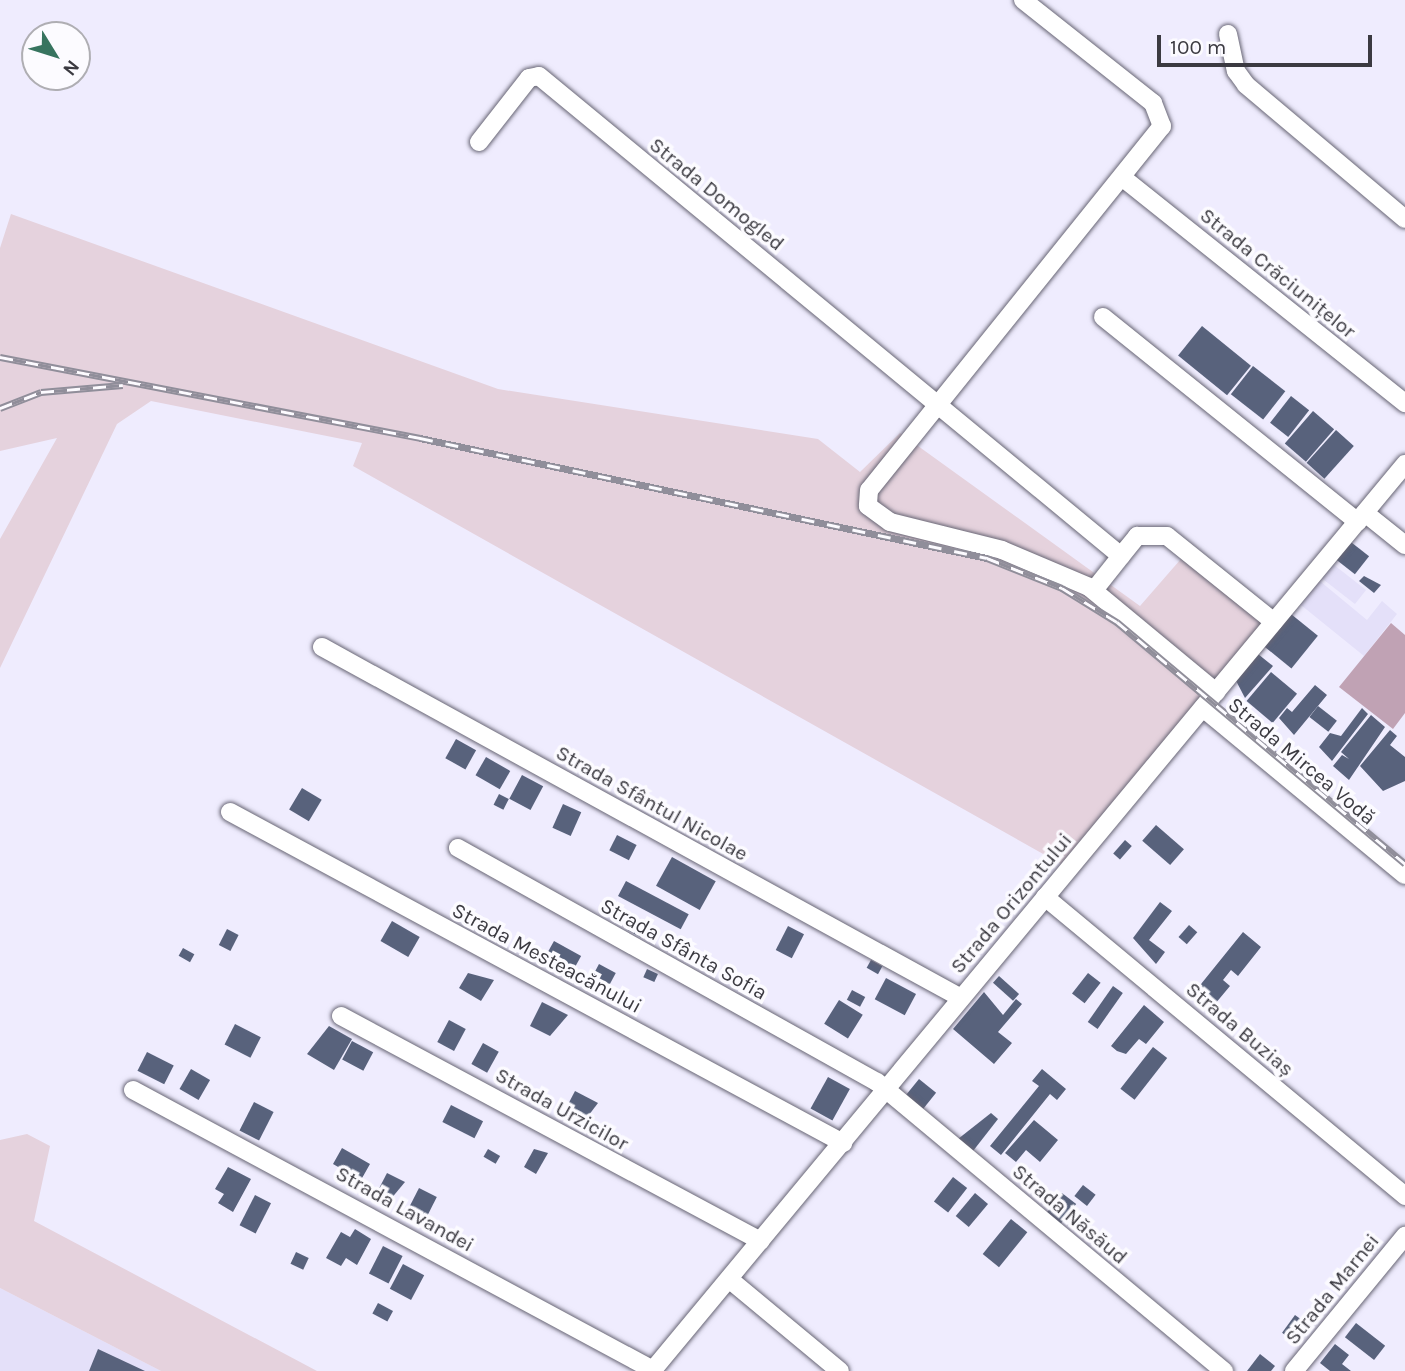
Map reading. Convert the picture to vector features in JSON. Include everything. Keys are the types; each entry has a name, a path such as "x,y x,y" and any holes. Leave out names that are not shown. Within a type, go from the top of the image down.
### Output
{"street":[{"path":"1023,0 1153,103 1162,121 1123,178 869,489 873,513 1002,550 1094,590 1216,692"},
{"path":"1228,34 1236,71 1246,85 1405,219"},
{"name":"Strada Domogled","path":"479,142 529,78 539,76 937,406"},
{"name":"Strada Crăciunițelor","path":"1123,178 1405,404"},
{"path":"1103,317 1362,517 1405,545"},
{"path":"937,406 1121,556"},
{"name":"Strada Orizontului","path":"653,1370 1405,464"},
{"path":"1094,590 1137,536 1167,537 1274,622"},
{"name":"Strada Sfântul Nicolae","path":"322,647 961,998"},
{"name":"Strada Mircea Vodă","path":"1203,708 1405,875"},
{"name":"Strada Mesteacănului","path":"230,812 843,1143"},
{"name":"Strada Sfânta Sofia","path":"458,848 886,1092"},
{"name":"Strada Buziaș","path":"1045,897 1405,1196"},
{"name":"Strada Urzicilor","path":"341,1016 761,1241"},
{"name":"Strada Lavandei","path":"133,1090 653,1370"},
{"name":"Strada Năsăud","path":"886,1092 1224,1371"},
{"name":"Strada Marnei","path":"1294,1371 1405,1236"},
{"path":"729,1279 840,1371"}],"shaded area":[{"path":"11,214 498,389 818,439 860,472 900,433 1140,606 1187,552 1267,618 1061,864 353,466 362,443 151,401 117,424 0,668 0,539 57,438 0,451 0,248"},
{"path":"1329,561 1366,590 1355,604 1318,575"},
{"path":"1315,577 1367,620 1382,601 1397,614 1364,656 1296,601"},
{"path":"1391,623 1405,635 1405,713 1393,729 1339,687"},
{"path":"27,1134 50,1146 34,1221 317,1371 161,1371 0,1288 0,1140"},
{"path":"0,1288 161,1371 0,1371"}],"building":[{"path":"1202,326 1251,366 1227,395 1178,356"},
{"path":"1253,366 1285,391 1263,420 1231,394"},
{"path":"1291,396 1309,410 1288,437 1270,423"},
{"path":"1313,411 1334,429 1306,462 1285,443"},
{"path":"1336,430 1354,446 1324,479 1307,463"},
{"path":"1347,539 1369,556 1355,574 1333,557"},
{"path":"1364,576 1381,585 1374,593 1359,581"},
{"path":"1286,610 1318,636 1291,668 1260,643"},
{"path":"1253,650 1273,666 1245,698 1233,675"},
{"path":"1271,672 1297,694 1273,723 1247,701"},
{"path":"1315,685 1327,695 1294,735 1279,718 1287,708 1292,712"},
{"path":"1318,706 1337,721 1328,732 1309,717"},
{"path":"1362,708 1368,714 1332,761 1319,747 1330,733 1341,736"},
{"path":"1371,715 1385,727 1349,780 1333,766 1342,755 1349,759 1341,752"},
{"path":"1390,730 1397,736 1390,745 1405,757 1405,781 1383,791 1360,766"},
{"path":"456,739 476,750 465,769 445,758"},
{"path":"486,757 510,771 500,789 476,775"},
{"path":"522,775 543,786 531,810 509,799"},
{"path":"302,788 322,800 309,821 289,809"},
{"path":"499,794 509,799 503,810 494,805"},
{"path":"563,804 581,812 571,836 552,828"},
{"path":"1156,825 1184,849 1170,865 1142,841"},
{"path":"617,835 637,845 629,860 609,850"},
{"path":"1125,840 1132,846 1120,859 1113,854"},
{"path":"672,857 716,881 700,910 656,886"},
{"path":"626,881 689,914 681,929 618,896"},
{"path":"1160,902 1172,911 1149,940 1165,952 1156,964 1133,938"},
{"path":"630,920 646,929 641,937 625,929"},
{"path":"392,921 420,937 408,957 380,941"},
{"path":"1189,925 1197,932 1187,944 1179,937"},
{"path":"788,926 804,934 792,958 776,950"},
{"path":"227,929 239,935 230,951 219,945"},
{"path":"1243,932 1261,947 1238,976 1231,970 1223,980 1230,986 1215,1004 1197,989"},
{"path":"554,941 581,956 571,974 544,959"},
{"path":"183,948 194,954 190,962 179,956"},
{"path":"871,960 882,966 878,974 867,968"},
{"path":"599,964 616,973 603,997 586,988"},
{"path":"647,969 658,974 654,982 643,977"},
{"path":"468,973 494,980 481,1001 459,988"},
{"path":"1088,973 1101,983 1085,1003 1072,993"},
{"path":"999,976 1019,994 1013,1001 993,983"},
{"path":"886,978 916,994 905,1015 875,999"},
{"path":"1113,986 1123,993 1098,1029 1088,1022"},
{"path":"852,990 865,997 860,1007 847,1000"},
{"path":"984,992 1003,1015 1016,999 1022,1004 998,1032 1012,1043 994,1064 953,1029"},
{"path":"839,1000 863,1015 848,1039 824,1024"},
{"path":"542,1002 568,1015 550,1036 530,1026"},
{"path":"1144,1005 1164,1022 1146,1044 1139,1039 1126,1054 1117,1051 1111,1046"},
{"path":"449,1020 466,1029 454,1051 437,1042"},
{"path":"235,1024 261,1037 250,1058 225,1044"},
{"path":"329,1026 352,1039 334,1070 307,1054"},
{"path":"352,1041 373,1052 363,1071 342,1060"},
{"path":"483,1043 499,1052 487,1073 471,1064"},
{"path":"1153,1047 1167,1058 1135,1100 1120,1089"},
{"path":"147,1052 174,1066 164,1084 137,1071"},
{"path":"191,1069 210,1080 199,1100 180,1089"},
{"path":"1042,1069 1066,1089 1057,1100 1050,1094 1001,1155 990,1146 1039,1086 1032,1081"},
{"path":"828,1077 850,1089 832,1121 811,1108"},
{"path":"919,1079 936,1093 923,1109 906,1095"},
{"path":"575,1091 598,1103 579,1128 564,1112"},
{"path":"254,1102 274,1112 259,1140 239,1131"},
{"path":"451,1105 483,1121 474,1138 442,1122"},
{"path":"991,1113 998,1119 973,1151 958,1139"},
{"path":"1034,1120 1058,1140 1040,1162 1026,1150 1016,1162 1005,1153"},
{"path":"342,1148 370,1164 357,1187 336,1176 340,1168 333,1164"},
{"path":"488,1149 500,1156 496,1164 484,1157"},
{"path":"534,1149 548,1153 536,1174 524,1167"},
{"path":"228,1167 251,1179 233,1212 218,1203 224,1194 215,1189"},
{"path":"387,1173 405,1182 385,1206 373,1200"},
{"path":"953,1177 967,1188 948,1213 934,1201"},
{"path":"1083,1185 1096,1195 1087,1206 1074,1196"},
{"path":"419,1188 437,1197 425,1221 407,1212"},
{"path":"975,1193 988,1204 969,1227 956,1216"},
{"path":"1062,1193 1076,1204 1060,1225 1046,1213"},
{"path":"255,1195 271,1203 256,1233 240,1225"},
{"path":"1011,1219 1027,1232 999,1267 983,1254"},
{"path":"355,1229 371,1239 357,1265 346,1258 341,1266 326,1258 341,1232 350,1237"},
{"path":"383,1246 403,1256 389,1284 369,1274"},
{"path":"296,1252 309,1258 303,1270 291,1264"},
{"path":"403,1264 424,1275 411,1300 390,1289"},
{"path":"378,1303 393,1311 387,1322 372,1314"},
{"path":"1295,1315 1310,1326 1297,1344 1282,1333"},
{"path":"1356,1323 1385,1346 1374,1360 1345,1337"},
{"path":"1335,1344 1349,1355 1342,1364 1351,1371 1330,1371 1320,1363"},
{"path":"98,1349 145,1371 89,1371"},
{"path":"1260,1354 1275,1366 1271,1371 1247,1371"}],"railway":[{"path":"0,357 420,438 987,558 1062,588 1117,622 1405,864"},
{"path":"0,408 41,392 123,385"}]}
